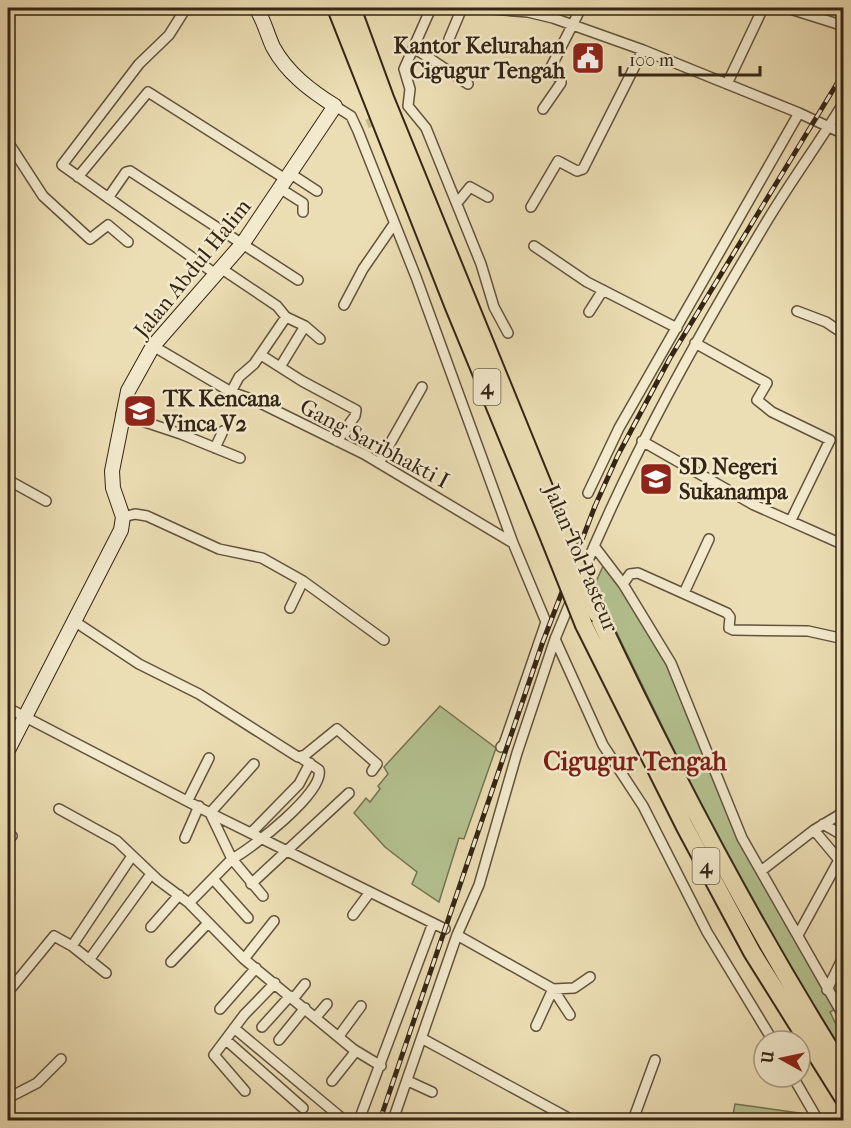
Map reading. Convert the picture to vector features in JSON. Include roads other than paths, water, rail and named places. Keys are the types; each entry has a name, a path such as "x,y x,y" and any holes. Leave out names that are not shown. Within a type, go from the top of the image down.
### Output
{"highway":[{"name":"Jalan Tol Pasteur","path":"336,8 431,229 591,619 612,686 747,943 843,1099"},
{"name":"Jalan Tol Pasteur","path":"352,8 431,229"},
{"name":"Jalan Tol Pasteur","path":"591,619 767,945 843,1071"}],"street":[{"path":"186,8 169,35 139,64 63,162 64,169 220,272 277,306 286,317 305,326 321,339"},
{"path":"256,8 274,48 286,65 309,89 351,116 483,454 513,543 546,622 504,744 501,747"},
{"path":"431,8 404,69 410,89 405,108 426,128 481,264 494,308 508,333"},
{"path":"449,39 462,8"},
{"path":"479,8 519,9 574,26 727,84 799,113 843,134"},
{"path":"543,109 561,81 550,74 550,70 581,8"},
{"path":"727,84 763,8"},
{"path":"788,8 843,26"},
{"path":"414,48 468,84"},
{"path":"531,207 558,161 577,171 583,169 642,50"},
{"path":"78,177 148,92 286,181 317,192"},
{"path":"393,1120 458,935 479,885 517,753 555,639 594,546 642,441 695,343 768,219 843,102"},
{"name":"Jalan Abdul Halim","path":"123,517 111,480 121,414 128,392 153,346 243,243 335,106"},
{"path":"588,493 619,428 799,113"},
{"path":"358,131 367,124"},
{"path":"8,144 43,196 90,239 103,226 108,225 128,242"},
{"path":"108,198 126,172 130,171 298,280"},
{"path":"286,181 303,203 303,212"},
{"path":"457,203 470,187 488,197"},
{"path":"344,305 363,269 394,224"},
{"path":"534,246 603,290 677,328"},
{"path":"589,312 603,290"},
{"path":"796,311 826,322 843,334"},
{"path":"231,392 239,377 248,371 261,355 286,317"},
{"path":"280,367 305,326"},
{"path":"695,343 767,383 757,400 760,404 801,428 830,440 791,520"},
{"name":"Gang Saribhakti I","path":"153,346 231,392 254,400 379,463 513,543"},
{"path":"261,355 356,410 355,416 337,441"},
{"path":"379,463 422,387"},
{"path":"121,414 240,458"},
{"path":"215,448 222,431"},
{"path":"642,441 754,505 843,545"},
{"path":"8,480 46,501"},
{"path":"8,750 116,541 123,517 147,516 219,549 262,558 303,581 384,640"},
{"path":"684,593 709,539"},
{"path":"594,546 623,584 671,663 742,838 843,1017"},
{"path":"623,584 630,574 638,573 727,614 730,617 729,628 733,630 808,631 843,639"},
{"path":"290,608 303,581"},
{"path":"74,621 139,664 199,694 226,714 310,763 321,773 308,796 263,839 232,860 189,903"},
{"path":"555,639 603,745 643,806 706,932 766,1029"},
{"path":"8,708 210,813 445,929"},
{"path":"300,757 337,729 377,764 372,771"},
{"path":"188,800 209,758"},
{"path":"251,833 299,784 310,763"},
{"path":"210,813 254,764"},
{"path":"251,884 349,793"},
{"path":"184,838 199,806"},
{"path":"59,808 105,833 189,903 242,957 356,1051 381,1066"},
{"path":"761,871 814,830 843,812"},
{"path":"210,813 232,860 263,896"},
{"path":"823,824 843,836"},
{"path":"814,830 838,860"},
{"path":"798,935 838,860 843,844"},
{"path":"72,946 132,856"},
{"path":"89,960 151,873"},
{"path":"213,879 248,918"},
{"path":"353,915 370,892"},
{"path":"152,927 179,895"},
{"path":"232,964 242,957 274,921"},
{"path":"171,962 208,923"},
{"path":"359,1120 433,923"},
{"path":"458,935 553,989 570,1015"},
{"path":"8,992 52,937 58,937 72,946 106,973"},
{"path":"828,990 843,955"},
{"path":"220,1008 256,968"},
{"path":"553,989 574,988 590,977"},
{"path":"245,1091 213,1057 234,1028 275,983"},
{"path":"262,1028 305,984"},
{"path":"536,1026 553,989"},
{"path":"316,1017 327,1004"},
{"path":"339,1036 362,1006"},
{"path":"279,1040 305,1008"},
{"path":"234,1028 344,1120"},
{"path":"423,1039 572,1120"},
{"path":"226,1040 303,1108"},
{"path":"332,1081 356,1051"},
{"path":"8,1098 37,1083 61,1059"},
{"path":"633,1120 655,1060"},
{"path":"408,1081 432,1092"},
{"path":"800,1089 818,1120"}],"tunnel":[{"path":"367,124 402,109"}],"railway":[{"path":"380,1120 542,644 595,506 618,455 670,358 844,72"}],"place":[{"name":"Kantor Kelurahan Cigugur Tengah","path":"588,58"},
{"name":"TK Kencana Vinca V2","path":"140,411"},
{"name":"SD Negeri Sukanampa","path":"656,479"}],"district":[{"name":"Cigugur Tengah","path":"635,761"}]}
